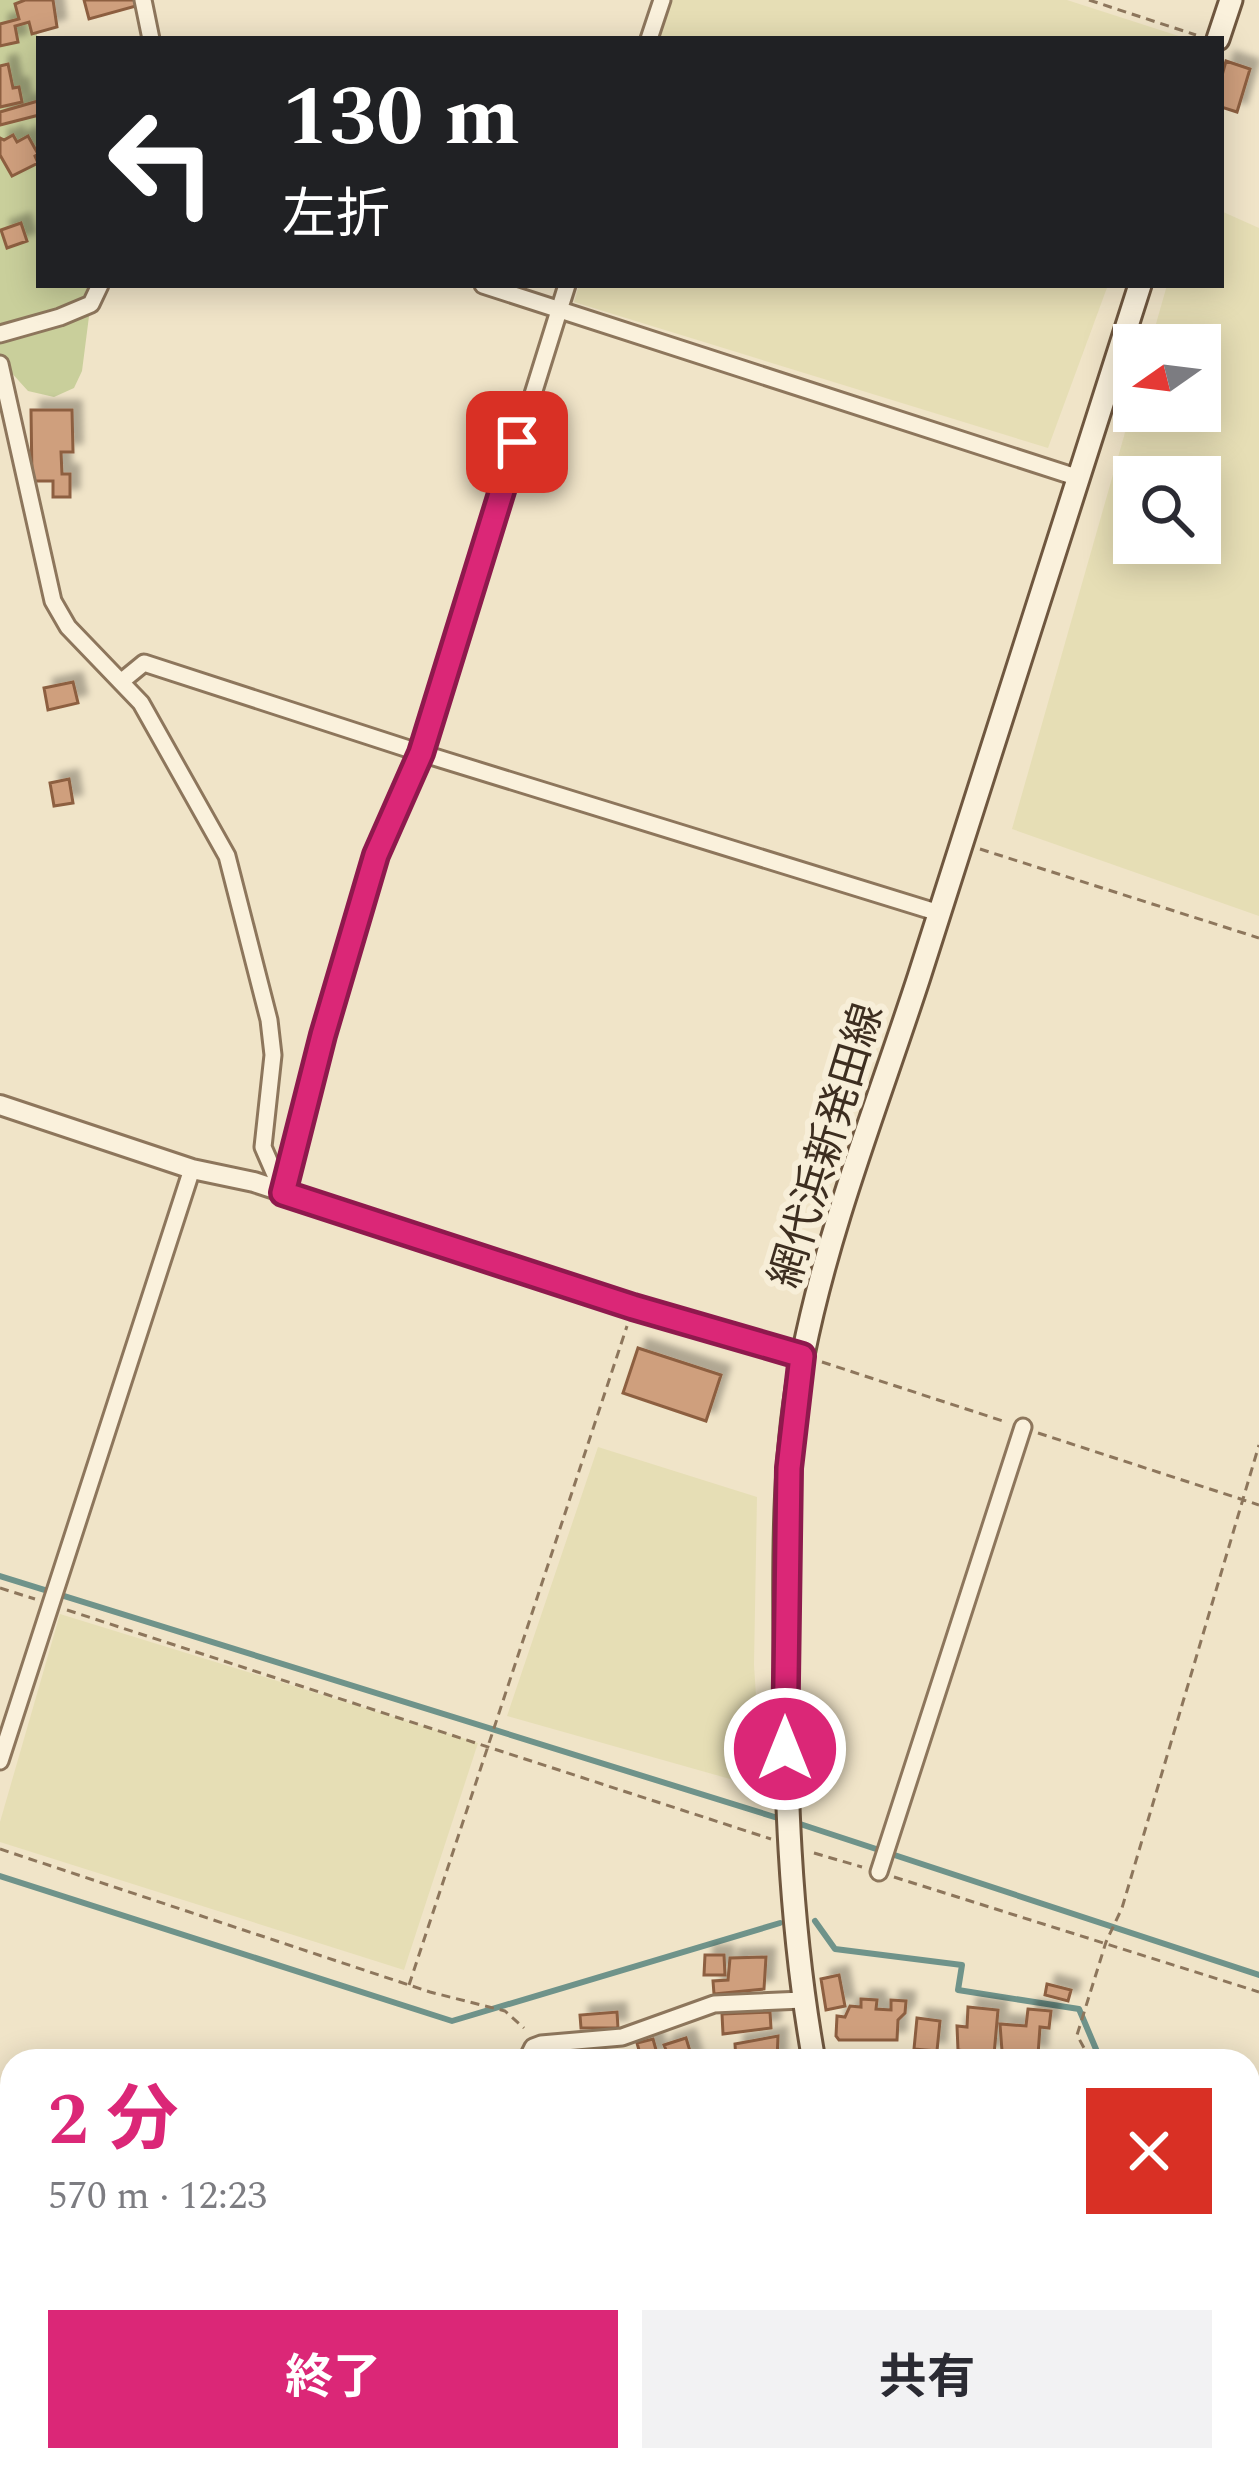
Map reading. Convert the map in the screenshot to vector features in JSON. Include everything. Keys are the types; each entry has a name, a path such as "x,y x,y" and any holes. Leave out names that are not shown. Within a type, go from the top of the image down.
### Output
{"main road":[{"path":"1219,36 1231,0"},
{"name":"網代浜新発田線","path":"812,2049 803,2000 785,1749 789,1468 802,1356 832,1233 1139,288"}],"street":[{"path":"143,0 150,36"},
{"path":"650,36 662,0"},
{"path":"0,334 91,304 99,288"},
{"path":"492,288 1079,478"},
{"path":"283,1193 376,855 421,753 566,288"},
{"path":"0,364 53,601 80,641 122,680 160,736 226,856 269,1020 273,1055 263,1147 283,1193"},
{"path":"122,680 144,663 939,913"},
{"path":"0,1105 192,1169 254,1182 633,1307 802,1356"},
{"path":"0,1761 192,1169"},
{"path":"879,1872 1023,1427"},
{"path":"532,2049 542,2044 622,2037 714,2004 803,2000"}],"path":[{"path":"1089,0 1199,36"},
{"path":"962,843 1259,938"},
{"path":"409,1985 633,1307"},
{"path":"1084,2049 1076,2036 1122,1908 1259,1445"},
{"path":"0,1588 45,1603"},
{"path":"68,1610 1259,1992"},
{"path":"0,1849 409,1985 505,2011 542,2044"}],"shaded area":[{"path":"670,0 1067,0 1179,36 659,36"},
{"path":"1224,212 1259,228 1259,916 1012,829 1113,475 1113,564 1221,564 1221,456 1118,456 1125,432 1221,432 1221,324 1156,324 1166,288 1224,288"},
{"path":"578,288 1107,288 1048,448 574,302"},
{"path":"598,1447 757,1497 754,1665 762,1788 507,1716"},
{"path":"60,1614 478,1743 404,1970 0,1842 0,1822"}],"green space":[{"path":"0,0 26,0 37,36 36,288 93,288 82,371 74,388 54,397 28,391 0,360"}],"building":[{"path":"53,0 57,27 32,34 29,22 15,26 18,42 0,46 0,24 19,19 15,4"},
{"path":"84,0 134,0 136,6 89,19"},
{"path":"1226,61 1250,69 1237,112 1224,108"},
{"path":"8,64 13,88 19,87 22,102 0,107 0,66"},
{"path":"36,102 36,116 0,125 0,112"},
{"path":"13,135 17,142 28,136 36,150 36,164 12,176 0,155 0,138"},
{"path":"21,223 27,241 7,248 1,230"},
{"path":"31,410 72,410 73,452 61,452 62,474 70,474 70,497 53,497 53,481 32,481"},
{"path":"73,682 78,703 48,710 44,688"},
{"path":"69,779 73,803 54,806 50,783"},
{"path":"638,1348 721,1375 706,1421 623,1393"},
{"path":"705,1955 724,1955 725,1975 704,1975"},
{"path":"766,1957 764,1989 714,1994 713,1981 728,1980 730,1958"},
{"path":"839,1975 845,2006 826,2010 821,1979"},
{"path":"1047,1984 1071,1990 1068,2001 1045,1995"},
{"path":"861,1999 877,2000 876,2009 891,2010 891,2000 906,2001 897,2040 839,2040 837,2016 845,2017 850,2006 861,2007"},
{"path":"968,2007 998,2010 995,2049 958,2049 957,2026 967,2027"},
{"path":"1028,2009 1051,2011 1049,2028 1040,2027 1038,2049 1002,2049 1000,2024 1026,2026"},
{"path":"617,2012 618,2028 581,2028 580,2015"},
{"path":"770,2012 771,2028 723,2034 722,2014"},
{"path":"917,2018 940,2021 937,2049 914,2049"},
{"path":"778,2036 777,2049 735,2049 735,2044"},
{"path":"686,2038 689,2049 666,2049 664,2045"},
{"path":"653,2039 656,2049 639,2049 637,2043"}],"waterway":[{"path":"0,1576 781,1819"},
{"path":"794,1822 1259,1975"},
{"path":"0,1876 452,2021 780,1923"},
{"path":"815,1921 835,1949 962,1965 958,1990 1079,2009 1096,2049"}],"route":[{"path":"517,442 421,753 376,855 283,1193 633,1307 802,1356 789,1468 785,1749"}]}
